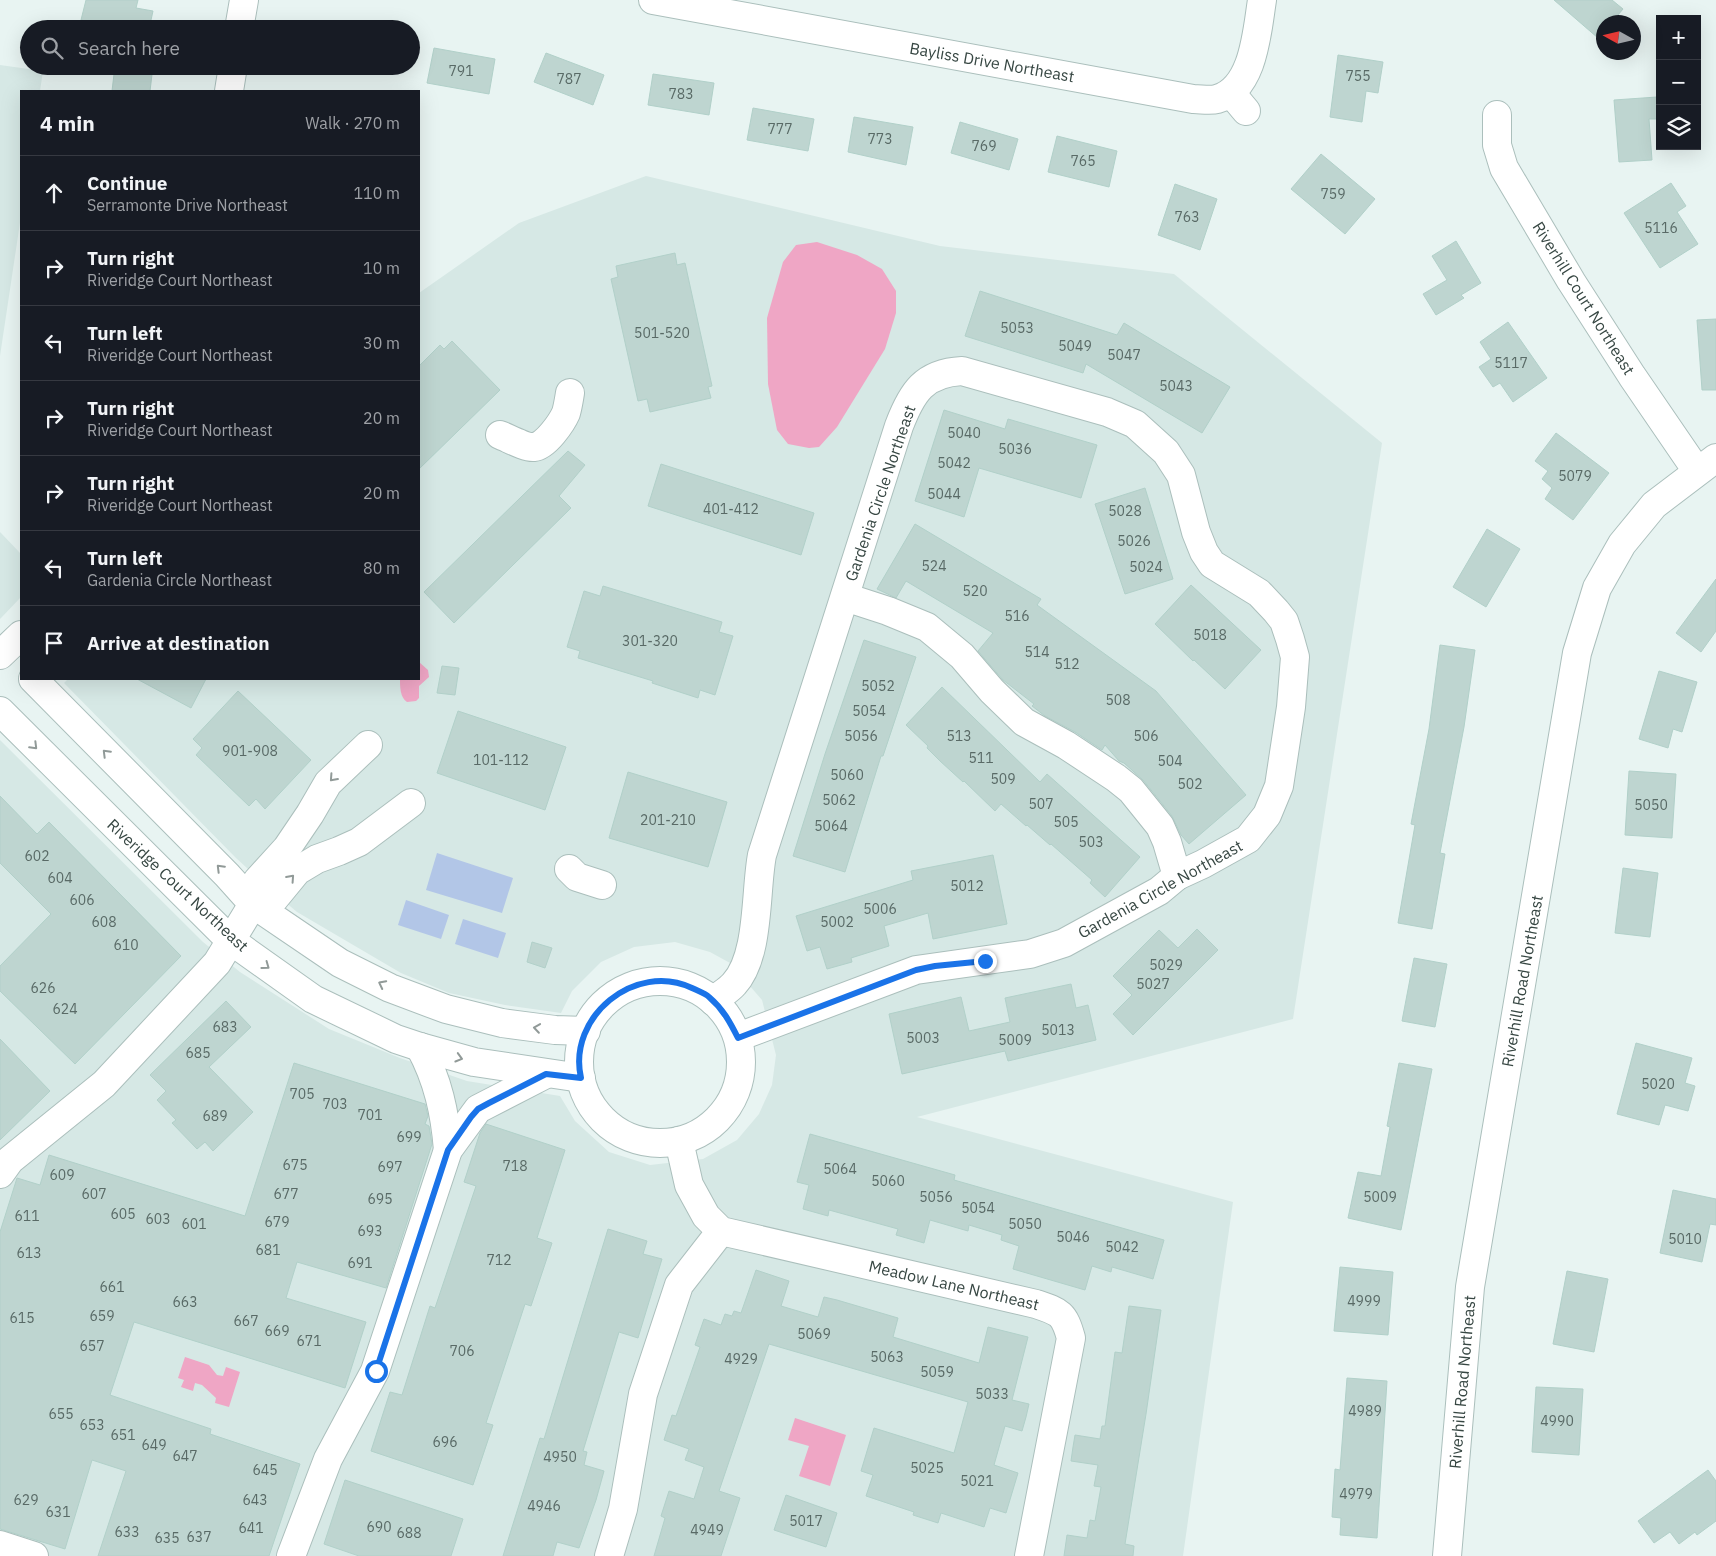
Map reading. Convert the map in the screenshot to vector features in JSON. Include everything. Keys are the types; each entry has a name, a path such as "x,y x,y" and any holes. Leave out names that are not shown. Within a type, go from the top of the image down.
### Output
{"street":[{"path":"241,20 244,0"},
{"name":"Bayliss Drive Northeast","path":"653,0 1194,99 1239,102 1245,73 1253,53 1262,0"},
{"path":"229,90 232,75"},
{"name":"Riverhill Court Northeast","path":"1497,115 1497,145 1504,168 1571,281 1632,376 1707,464"},
{"name":"Gardenia Circle Northeast","path":"713,1000 735,983 748,960 755,930 758,875 762,855 907,406 919,389 929,380 946,372 962,371 1107,412 1135,424 1152,437 1166,452 1181,475 1196,532 1204,552 1212,564 1259,593 1284,621 1295,657 1291,707 1279,786 1267,815 1248,839 1177,876 1159,891 1064,943 1030,954 916,970 738,1038"},
{"path":"500,435 528,446 535,447 543,443 561,424 567,411 570,393"},
{"name":"Riverhill Road Northeast","path":"1447,1556 1470,1287 1577,653 1597,588 1622,544 1654,505 1707,464"},
{"path":"845,598 888,611 927,627 962,656 992,691 1024,722 1066,745 1131,790 1160,826 1177,876"},
{"path":"34,680 227,875 253,904 340,963 390,988 446,1009 502,1023 586,1032"},
{"name":"Riveridge Court Northeast","path":"0,711 230,940 313,999 396,1040 474,1062 581,1078"},
{"path":"0,1174 10,1160 104,1084 217,963 253,904 257,881 287,848 328,783 368,745"},
{"path":"253,904 274,899 297,871 317,859 360,842 411,804"},
{"path":"569,869 577,877 602,885"},
{"path":"656,981 683,984 713,1000 726,1014 738,1038 742,1062 738,1087 727,1109 710,1127 688,1139 679,1141 664,1144 640,1142 618,1132 600,1117 587,1097 581,1078 580,1049 589,1023 606,1002 629,987 656,981"},
{"path":"420,1046 429,1062 443,1104 448,1150"},
{"path":"291,1556 328,1459 376,1371 448,1150 478,1109 546,1074"},
{"path":"609,1556 623,1509 643,1394 679,1284 722,1231 706,1216 689,1185 679,1141"},
{"name":"Meadow Lane Northeast","path":"722,1231 1056,1310 1066,1322 1071,1338 1029,1556"},
{"path":"0,1545 34,1556"}],"shaded area":[{"path":"0,65 20,68 20,75 42,75 40,90 20,90 20,223 0,356"},
{"path":"646,176 940,246 1174,274 1382,443 1293,1019 917,1117 1233,1202 1183,1556 0,1556 0,740 203,942 240,972 329,1029 400,1058 467,1081 560,1096 575,1121 609,1152 650,1165 703,1159 737,1140 759,1114 772,1085 776,1055 762,1000 730,963 710,952 675,942 634,947 601,962 572,991 561,1013 505,1005 449,993 401,973 297,912 271,890 236,858 64,683 67,680 420,680 420,292 519,223"},
{"path":"817,242 857,255 882,269 896,291 896,313 885,349 837,427 819,447 809,448 788,444 777,430 768,384 767,318 783,262 796,245"},
{"path":"0,532 20,553 20,598 0,619"},
{"path":"420,663 428,670 429,677 419,686 419,698 416,701 407,702 400,688 400,680 420,680"},
{"path":"437,853 513,878 502,913 426,890"},
{"path":"406,900 449,915 441,939 398,925"},
{"path":"463,919 506,933 498,958 455,944"},
{"path":"185,1357 209,1365 217,1375 223,1376 226,1367 240,1372 229,1407 215,1403 216,1398 202,1385 195,1383 193,1391 181,1387 184,1380 178,1378"},
{"path":"795,1418 846,1435 830,1486 799,1476 809,1446 788,1440"}],"building":[{"path":"86,0 138,0 136,8 153,11 151,20 81,20"},
{"path":"1554,0 1612,0 1623,9 1618,15 1596,15 1596,36"},
{"path":"434,48 495,59 489,94 427,83"},
{"path":"546,53 604,75 593,105 534,82"},
{"path":"1338,55 1383,62 1378,93 1366,91 1362,122 1330,117"},
{"path":"653,74 714,83 709,115 648,105"},
{"path":"114,75 152,75 150,90 112,90"},
{"path":"1656,97 1656,119 1649,119 1652,160 1619,162 1614,100"},
{"path":"753,108 814,119 808,151 747,140"},
{"path":"854,117 913,127 906,165 848,152"},
{"path":"960,122 1018,139 1009,170 951,153"},
{"path":"1057,136 1117,151 1109,187 1048,172"},
{"path":"1321,154 1375,199 1345,234 1291,189"},
{"path":"1671,183 1686,206 1677,212 1698,244 1660,268 1624,213"},
{"path":"1175,184 1217,199 1200,250 1158,235"},
{"path":"1456,241 1481,283 1461,295 1464,298 1436,315 1423,294 1447,280 1432,256"},
{"path":"675,253 677,265 685,263 712,386 708,387 711,398 650,412 647,399 638,401 611,279 618,277 616,266"},
{"path":"980,291 1117,335 1124,323 1230,387 1202,433 1086,364 1083,373 965,336"},
{"path":"1716,319 1716,390 1702,390 1697,320"},
{"path":"1508,322 1547,378 1513,402 1500,383 1493,387 1479,367 1491,359 1480,342"},
{"path":"452,341 500,390 420,468 420,365 440,345 444,349"},
{"path":"944,410 1005,429 1008,419 1097,445 1081,498 979,468 964,517 915,501"},
{"path":"1556,433 1609,473 1573,520 1545,499 1552,488 1542,479 1548,471 1535,461"},
{"path":"568,451 585,465 559,496 571,508 454,623 424,592"},
{"path":"661,464 814,513 801,555 648,506"},
{"path":"1145,488 1173,579 1125,594 1095,504"},
{"path":"915,524 1041,599 1037,605 1156,691 1246,795 1189,844 1181,835 1172,816 1143,780 1124,763 1119,761 1105,745 1102,750 1075,732 1045,716 1032,706 1034,704 1003,680 978,651 993,633 906,581 896,598 877,589"},
{"path":"1487,529 1520,549 1486,607 1453,587"},
{"path":"1716,579 1716,631 1701,652 1676,633"},
{"path":"1191,585 1261,650 1225,689 1155,624"},
{"path":"603,586 722,622 719,632 733,636 715,695 700,690 698,698 652,683 653,681 578,658 580,651 567,647 584,591 600,596"},
{"path":"864,640 916,657 883,756 881,756 845,872 793,856"},
{"path":"1440,645 1475,650 1464,727 1440,853 1445,854 1432,929 1398,923 1415,825 1411,824 1429,729"},
{"path":"442,666 459,668 455,695 437,693"},
{"path":"1659,671 1697,682 1682,732 1673,729 1668,748 1639,739"},
{"path":"139,680 205,680 191,708"},
{"path":"942,687 1040,782 1047,774 1140,857 1105,897 1090,883 1092,880 1001,804 995,811 940,761 927,748 928,746 906,725"},
{"path":"238,691 311,760 265,809 256,799 249,806 196,755 202,748 193,739"},
{"path":"458,711 566,747 545,810 437,773"},
{"path":"1629,771 1676,774 1672,838 1625,835"},
{"path":"628,772 727,802 708,867 609,838"},
{"path":"0,796 37,834 49,822 181,956 75,1064 0,991 0,966 51,914 0,863"},
{"path":"993,855 1007,924 933,939 928,913 884,926 889,946 851,958 852,962 827,969 820,947 807,951 796,916 913,880 911,871"},
{"path":"1623,868 1658,873 1650,937 1615,933"},
{"path":"1197,929 1218,950 1133,1035 1113,1014 1132,995 1113,976 1159,930 1178,948"},
{"path":"532,942 552,948 545,968 527,962"},
{"path":"1414,958 1447,964 1435,1027 1402,1021"},
{"path":"1071,984 1076,1008 1088,1005 1096,1040 1008,1061 1005,1051 902,1074 889,1014 961,997 969,1031 1010,1022 1005,998"},
{"path":"226,1001 251,1027 209,1067 253,1112 213,1151 205,1142 197,1149 172,1123 176,1120 157,1100 166,1091 150,1075"},
{"path":"0,1039 50,1091 0,1140"},
{"path":"1636,1043 1692,1058 1685,1083 1695,1086 1688,1111 1665,1105 1659,1125 1617,1114"},
{"path":"294,1063 425,1104 428,1116 425,1124 429,1126 432,1144 386,1288 297,1262 286,1298 366,1322 345,1388 134,1322 110,1395 211,1429 210,1434 300,1464 269,1556 98,1556 126,1471 92,1460 65,1549 0,1529 0,1232 17,1178 40,1185 49,1155 245,1216"},
{"path":"1399,1063 1432,1069 1401,1230 1348,1218 1358,1172 1381,1176 1390,1127 1387,1126"},
{"path":"486,1124 565,1150 537,1238 552,1243 531,1306 525,1304 486,1423 493,1425 473,1485 371,1451 390,1392 402,1395 430,1306 435,1308 476,1186 464,1182 480,1133"},
{"path":"810,1134 955,1175 954,1180 1164,1240 1153,1279 1112,1267 1111,1272 1092,1266 1085,1290 1013,1269 1019,1246 1001,1240 1002,1235 969,1225 968,1231 930,1220 924,1243 896,1235 898,1229 829,1210 828,1216 803,1209 809,1185 797,1182"},
{"path":"1673,1190 1716,1199 1716,1225 1710,1224 1702,1262 1660,1253"},
{"path":"608,1229 647,1241 643,1254 662,1259 638,1338 619,1332 583,1451 587,1452 584,1465 604,1471 596,1500 579,1548 557,1542 553,1556 503,1556 540,1438 544,1439"},
{"path":"1340,1267 1393,1272 1388,1335 1334,1331"},
{"path":"756,1270 789,1281 781,1306 818,1317 824,1297 837,1300 898,1318 893,1337 979,1363 988,1327 1028,1337 1012,1400 1029,1404 1026,1417 1022,1431 1005,1426 994,1465 1018,1473 1006,1513 990,1508 984,1527 941,1513 938,1523 913,1515 914,1512 866,1496 873,1475 861,1471 874,1428 954,1453 968,1402 769,1344 719,1491 740,1498 721,1556 654,1556 665,1518 661,1516 669,1491 694,1499 704,1467 685,1460 689,1449 664,1440 672,1415 676,1416 700,1347 695,1345 704,1319 721,1325 725,1314 732,1316 734,1311 741,1313"},
{"path":"1567,1271 1608,1279 1594,1352 1553,1344"},
{"path":"1129,1306 1161,1310 1125,1544 1134,1546 1133,1556 1064,1556 1067,1535 1087,1538 1090,1520 1095,1521 1101,1487 1094,1486 1098,1465 1071,1461 1073,1447 1075,1435 1100,1439 1102,1426 1105,1426 1115,1352 1122,1353"},
{"path":"1347,1378 1387,1381 1377,1538 1340,1535 1341,1518 1332,1517 1335,1469 1340,1470"},
{"path":"1536,1387 1583,1389 1579,1455 1532,1452"},
{"path":"1708,1470 1716,1481 1716,1521 1697,1535 1695,1532 1679,1544 1670,1532 1654,1543 1638,1521"},
{"path":"345,1480 463,1519 451,1556 359,1556 324,1544"},
{"path":"786,1495 837,1513 826,1547 774,1530"}],"route":[{"path":"376,1371 448,1150 471,1117 478,1109 489,1103 546,1074 581,1078 580,1049 589,1023 606,1002 629,987 656,981 683,984 713,1000 726,1014 738,1038 916,970 935,966 985,961"}]}
